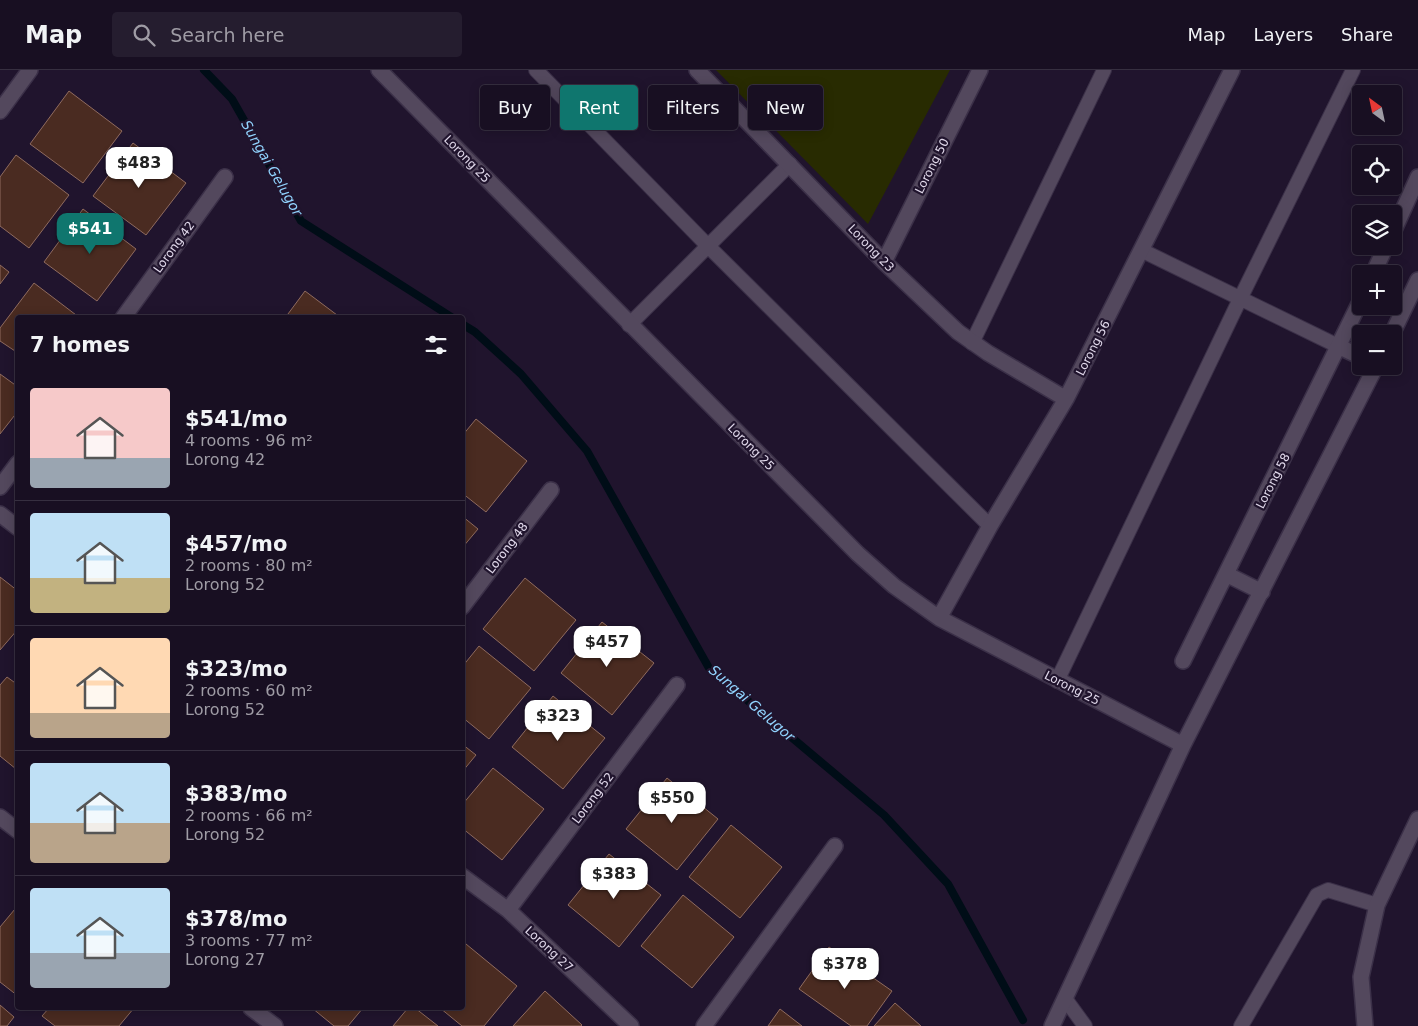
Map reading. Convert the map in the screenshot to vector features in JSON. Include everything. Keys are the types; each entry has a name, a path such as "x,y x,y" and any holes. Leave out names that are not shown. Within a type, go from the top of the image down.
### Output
{"street":[{"path":"0,111 30,70"},
{"name":"Lorong 25","path":"379,70 629,325 858,554 894,586 939,618 1183,745"},
{"name":"Lorong 23","path":"697,70 884,262 972,343 1066,399"},
{"name":"Lorong 50","path":"884,262 980,70"},
{"name":"Lorong 56","path":"939,618 990,526 1066,399 1232,70"},
{"name":"Lorong 42","path":"125,315 225,177"},
{"path":"1402,212 1418,177"},
{"path":"1396,325 1418,280"},
{"name":"Lorong 58","path":"1183,661 1354,315"},
{"path":"1340,347 1352,353"},
{"path":"1052,1026 1066,1000 1183,745 1371,375"},
{"path":"0,487 15,467"},
{"name":"Lorong 48","path":"465,603 551,490"},
{"path":"0,514 15,526"},
{"path":"1226,574 1262,592"},
{"name":"Lorong 52","path":"508,910 678,685"},
{"path":"0,817 15,828"},
{"path":"1366,1026 1361,977 1377,904 1418,819"},
{"path":"704,1026 835,846"},
{"name":"Lorong 27","path":"465,878 508,910 631,1026"},
{"path":"254,1010 275,1026"}],"lane":[{"path":"536,70 708,246 990,526"},
{"path":"972,343 1104,70"},
{"path":"1057,681 1240,298 1353,70"},
{"path":"629,325 790,164"},
{"path":"1142,251 1340,347"},
{"path":"1241,1026 1318,895 1328,890 1377,904"},
{"path":"1066,1000 1085,1026"}],"green space":[{"path":"716,70 950,70 868,224 775,130 823,130 823,85 748,85 748,102 738,92 738,85 731,85"}],"building":[{"path":"69,91 122,131 83,183 30,144"},
{"path":"133,143 186,183 146,235 93,196"},
{"path":"16,155 69,195 29,248 0,226 0,177"},
{"path":"83,209 136,249 97,301 44,262"},
{"path":"0,265 9,272 0,284"},
{"path":"34,283 76,315 15,315 15,351 0,341 0,328"},
{"path":"305,291 337,315 287,315"},
{"path":"0,374 15,385 15,415 0,434"},
{"path":"476,419 527,461 486,512 465,495 465,432"},
{"path":"465,518 478,529 465,544"},
{"path":"0,577 15,589 15,632 0,650"},
{"path":"525,578 576,620 534,671 483,629"},
{"path":"602,622 654,663 612,715 561,673"},
{"path":"479,646 531,688 489,739 465,719 465,663"},
{"path":"7,677 15,683 15,768 0,756 0,685"},
{"path":"553,696 605,738 563,789 512,747"},
{"path":"465,746 476,755 465,768"},
{"path":"493,768 544,809 502,860 465,830 465,801"},
{"path":"667,778 718,819 677,870 626,829"},
{"path":"731,825 782,867 740,918 689,877"},
{"path":"609,854 661,895 619,947 568,905"},
{"path":"683,895 734,937 692,988 641,946"},
{"path":"15,909 15,994 0,982 0,927"},
{"path":"466,944 517,986 484,1026 462,1026 442,1010 465,1010"},
{"path":"829,947 892,991 867,1026 851,1026 799,989"},
{"path":"545,991 582,1025 513,1026"},
{"path":"895,1003 921,1026 874,1026"},
{"path":"0,1005 14,1017 7,1026 0,1026"},
{"path":"780,1009 802,1026 768,1026"},
{"path":"47,1010 132,1010 119,1026 55,1026 42,1016"},
{"path":"314,1010 361,1010 348,1026 334,1026"},
{"path":"406,1010 418,1010 438,1026 393,1026"}],"waterway":[{"name":"Sungai Gelugor","path":"204,70 232,99 301,221 448,315"},
{"name":"Sungai Gelugor","path":"465,326 475,332 521,374 587,451 709,668 884,815 948,884 1023,1020"}]}
